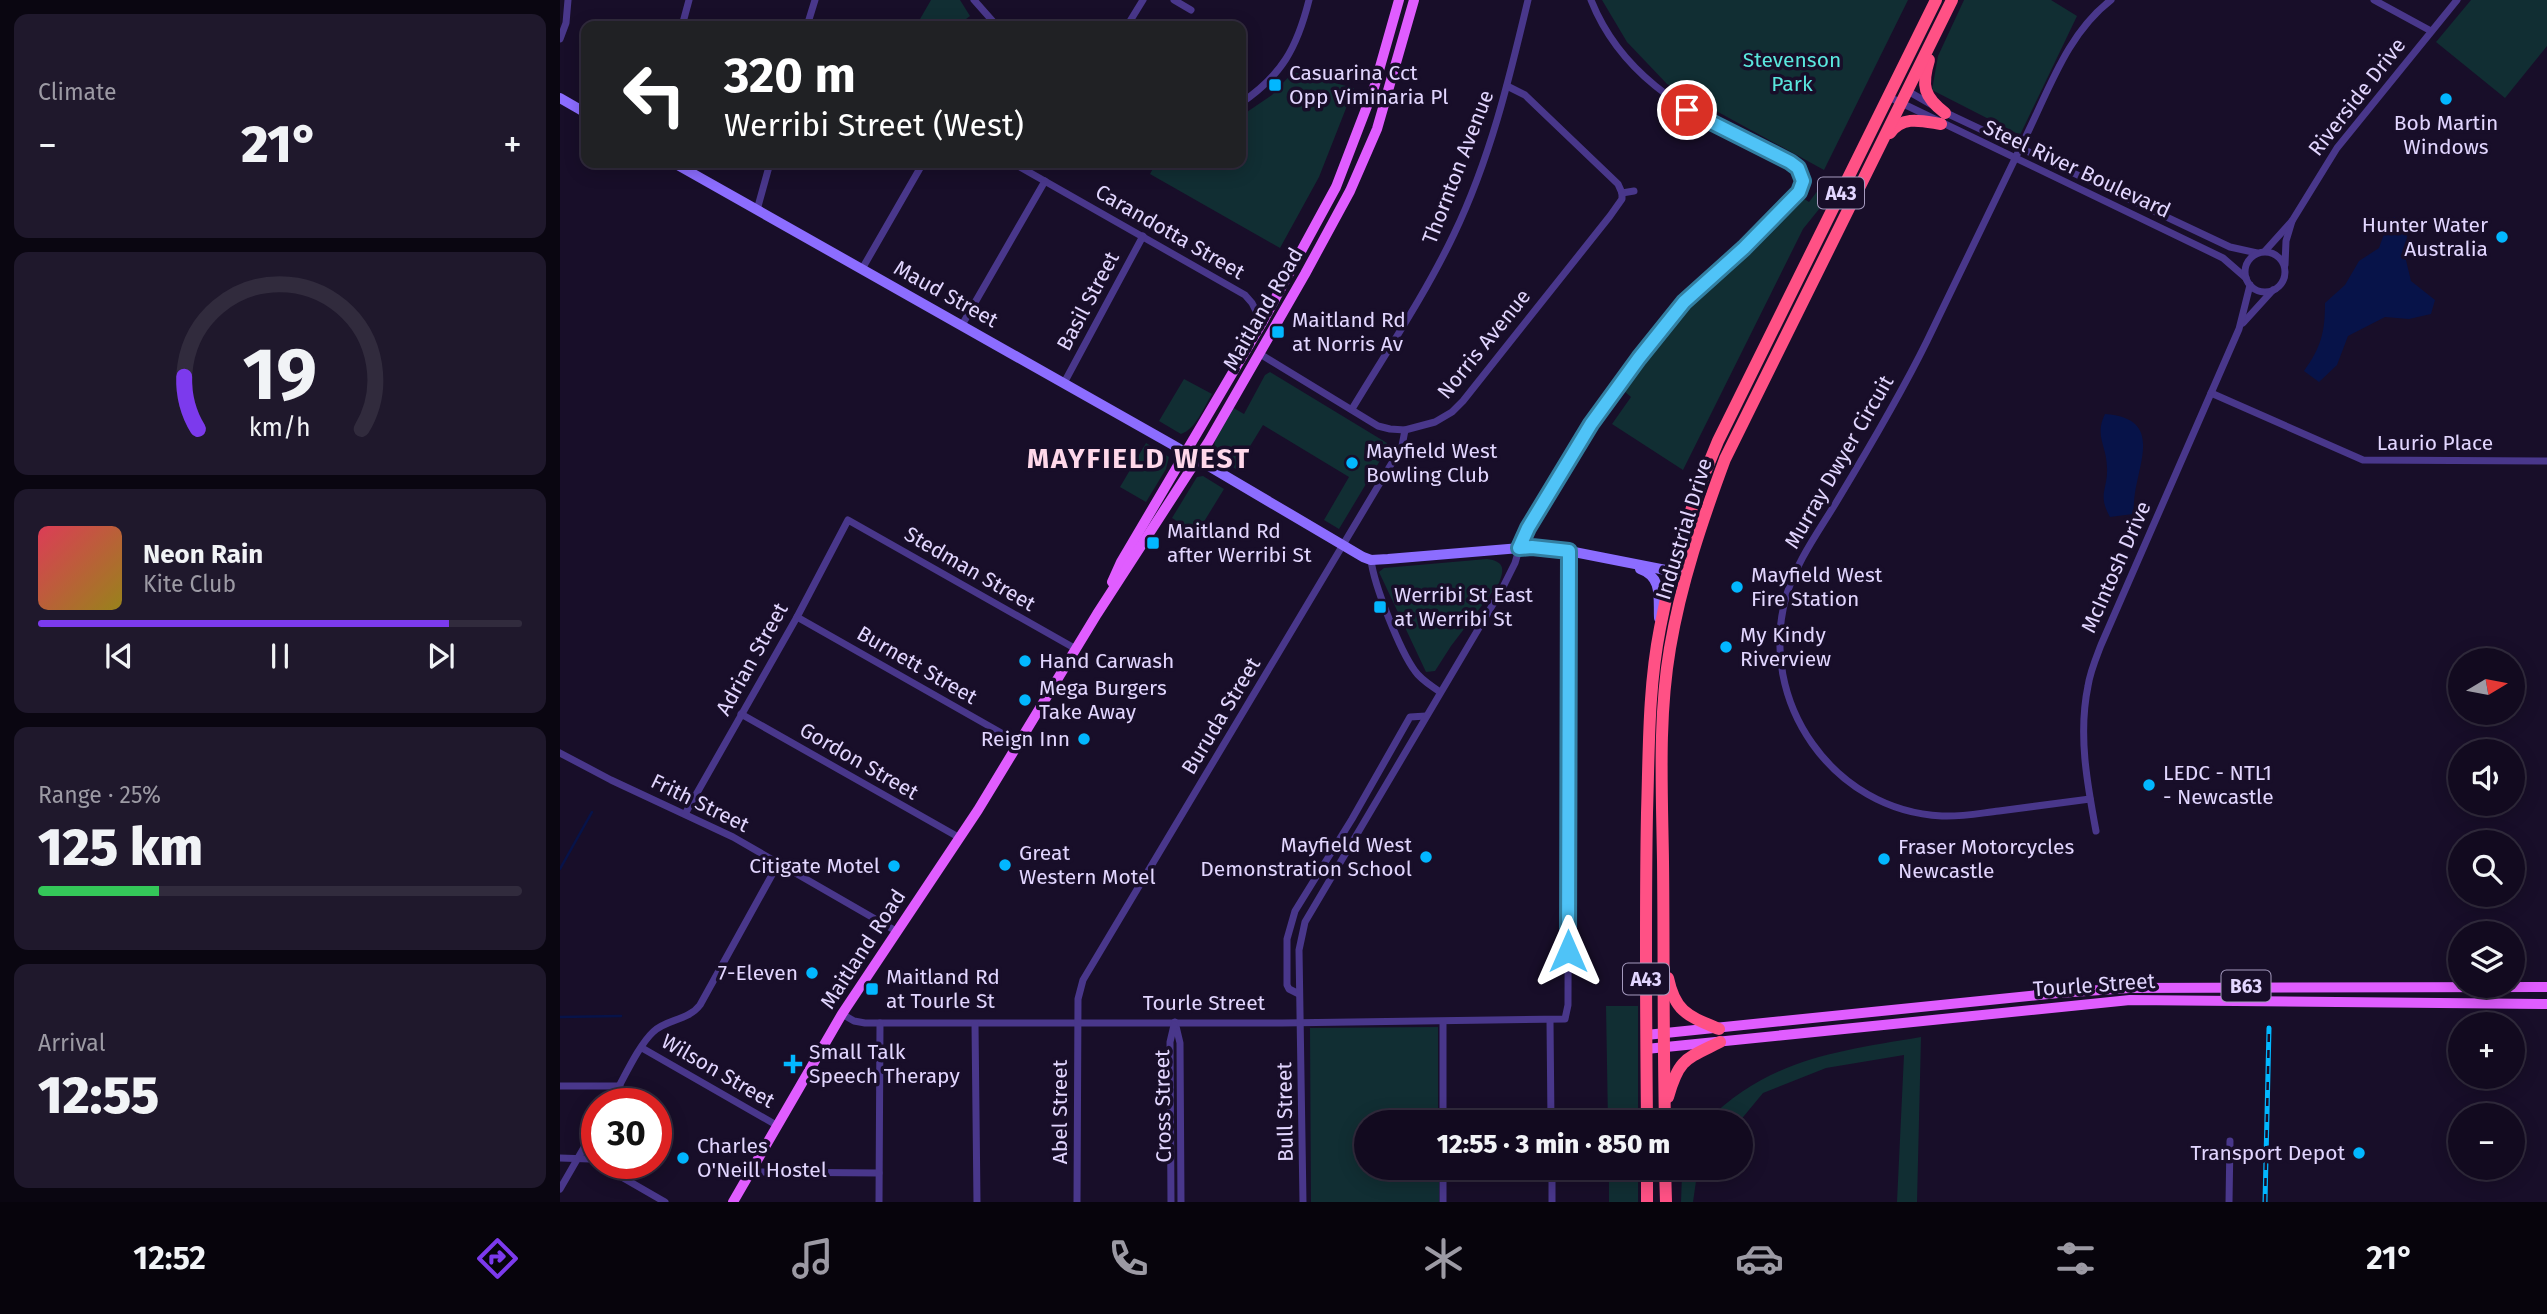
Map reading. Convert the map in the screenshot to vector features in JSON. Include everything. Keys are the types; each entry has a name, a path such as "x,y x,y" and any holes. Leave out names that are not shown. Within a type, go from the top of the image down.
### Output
{"highway":[{"name":"Industrial Drive","path":"1647,1110 1645,873 1649,737 1654,667 1672,571 1703,475 1718,440 1936,0"},
{"name":"Industrial Drive","path":"1665,1110 1662,950 1663,716 1670,649 1686,574 1725,459 1952,0"},
{"path":"1943,118 1930,99 1925,84 1927,65 1945,14"},
{"path":"1882,144 1894,127 1904,122 1943,118"},
{"path":"1662,950 1671,991 1680,1008 1719,1036"},
{"name":"B63","path":"1667,1110 1679,1065 1719,1036"},
{"path":"1647,1180 1647,1202"},
{"path":"1665,1180 1666,1202"}],"main road":[{"name":"Maitland Road","path":"1097,614 1121,562 1262,323 1336,187 1374,88 1399,0"},
{"name":"Maitland Road","path":"733,1202 842,1014 960,838 1097,614 1198,459 1333,226 1363,163 1390,91 1414,0"},
{"path":"560,98 581,110"},
{"name":"Maud Street","path":"683,168 1187,452 1371,560"},
{"path":"1371,560 1532,547 1569,551 1686,574"},
{"path":"1619,562 1649,572 1654,578 1660,629"},
{"name":"Tourle Street","path":"1646,1049 1664,1049 1719,1036 2058,993 2129,988 2547,987"},
{"name":"Tourle Street","path":"1646,1035 1719,1036 2130,1000 2547,1004"}],"street":[{"path":"560,39 566,23 568,0"},
{"path":"683,21 689,0"},
{"path":"809,21 815,0"},
{"path":"974,0 993,21"},
{"path":"1130,21 1143,0"},
{"path":"1174,0 1191,9"},
{"path":"1246,99 1269,82 1288,59 1301,32 1310,0"},
{"name":"Thornton Avenue","path":"1352,409 1432,278 1454,233 1487,150 1507,86 1528,0"},
{"name":"Bull Street","path":"1303,1202 1299,950 1305,922 1502,589 1516,563 1528,528 1591,424 1684,302 1744,248 1802,186 1802,174 1790,162 1701,118 1673,102 1647,81 1612,38 1591,0"},
{"name":"Murray Dwyer Circuit","path":"2090,799 1943,816 1894,807 1863,792 1829,766 1808,740 1796,718 1782,674 1779,650 1786,596 1797,569 1914,367 2079,31 2096,11 2111,0"},
{"path":"2374,0 2431,31"},
{"name":"Riverside Drive","path":"2261,252 2292,220 2337,148 2457,0"},
{"name":"Steel River Boulevard","path":"1895,85 1943,118 2014,159 2223,258 2248,282"},
{"path":"1507,86 1525,95 1618,184 1622,193 1634,191"},
{"name":"Steel River Boulevard","path":"1889,97 2020,148 2230,247 2261,252"},
{"path":"757,210 769,168"},
{"path":"862,269 920,168"},
{"name":"Carandotta Street","path":"1022,168 1245,295 1262,323"},
{"path":"962,325 1045,181"},
{"name":"Norris Avenue","path":"1405,430 1435,422 1452,412 1610,216 1622,199 1622,193"},
{"name":"Riverside Drive","path":"2284,265 2286,241 2292,220"},
{"name":"Basil Street","path":"1064,383 1143,236"},
{"path":"2261,252 2274,253 2284,265 2284,280 2273,290 2264,292 2248,282 2247,263 2261,252"},
{"name":"McIntosh Drive","path":"2239,329 2248,282"},
{"name":"McIntosh Drive","path":"2096,831 2085,763 2083,725 2088,685 2101,645 2239,329 2273,290"},
{"path":"1260,354 1378,426 1405,430"},
{"name":"Laurio Place","path":"2211,393 2363,460 2547,461"},
{"name":"Buruda Street","path":"1078,1023 1078,999 1083,980 1402,446 1405,430"},
{"name":"Adrian Street","path":"685,814 797,617 848,520"},
{"name":"Stedman Street","path":"848,520 1076,649"},
{"name":"Tourle Street","path":"842,1014 859,1023 975,1024 1561,1020 1567,1016 1569,551"},
{"path":"1371,560 1374,579 1406,657 1416,674 1440,692"},
{"name":"Burnett Street","path":"797,617 1019,743"},
{"name":"Gordon Street","path":"741,714 960,838"},
{"path":"1300,994 1289,989 1287,985 1287,939 1295,911 1410,718 1426,716"},
{"name":"Frith Street","path":"560,753 733,837 896,930"},
{"path":"560,1086 620,1086 655,1030 692,1014 700,1005 778,864"},
{"path":"1550,1021 1551,1110"},
{"name":"Cross Street","path":"1171,1202 1170,1042 1175,1022"},
{"name":"Cross Street","path":"1175,1022 1180,1042 1181,1202"},
{"path":"1443,1022 1443,1110"},
{"path":"879,1202 880,1023"},
{"name":"Abel Street","path":"1077,1202 1078,1023"},
{"path":"975,1024 976,1202"},
{"name":"Wilson Street","path":"642,1048 778,1126"},
{"path":"2229,1202 2230,1141"},
{"path":"560,1189 581,1153"},
{"path":"560,1158 581,1158"},
{"path":"750,1172 879,1172"},
{"path":"625,1179 665,1202"},
{"path":"1443,1180 1443,1202"},
{"path":"1552,1180 1552,1202"}],"green space":[{"path":"931,0 960,0 970,16 964,21 919,21"},
{"name":"Stevenson Park","path":"1602,0 1908,0 1824,170 1667,84 1627,42"},
{"path":"1964,0 2051,0 2077,16 2020,135 1932,90 1938,56"},
{"path":"2471,0 2547,0 2547,46 2505,98 2436,42"},
{"path":"1293,72 1354,88 1319,177 1280,248 1150,174 1153,168 1246,168 1246,113 1272,95"},
{"path":"1829,176 1819,197 1824,203 1803,229 1683,470 1612,424 1631,397 1624,391 1659,327 1729,253 1777,210 1798,195 1809,202"},
{"name":"Mayfield West Bowling Club","path":"1270,372 1387,443 1387,449 1339,529 1324,520 1349,477 1263,425 1236,469 1218,455 1215,448 1217,434 1232,407 1244,414 1265,375"},
{"path":"1184,379 1212,394 1195,423 1181,434 1159,421"},
{"path":"1146,443 1169,457 1166,469 1146,502 1120,487"},
{"path":"1203,476 1224,489 1197,533 1172,518 1197,477"},
{"path":"1487,559 1502,566 1499,583 1435,671 1426,672 1379,572 1384,568"},
{"path":"1606,1006 1638,1006 1638,1110 1608,1110"},
{"path":"1438,1027 1438,1110 1354,1110 1354,1180 1439,1180 1439,1202 1311,1202 1310,1028"},
{"path":"1921,1037 1917,1202 1897,1202 1904,1055 1826,1068 1763,1093 1749,1110 1720,1110 1754,1084 1779,1071 1833,1053"},
{"path":"1609,1180 1638,1180 1638,1202 1609,1202"},
{"path":"1682,1180 1697,1180 1693,1202 1681,1202"}],"shaded area":[{"path":"2394,217 2408,225 2405,256 2411,281 2435,300 2431,314 2409,319 2385,317 2348,336 2337,365 2319,382 2304,371 2321,339 2325,303 2345,285 2359,261 2379,248 2386,228"},
{"path":"2105,414 2133,422 2143,439 2133,514 2110,517 2104,503 2107,468 2101,429"}],"waterway":[{"path":"560,869 592,812"},
{"path":"560,1017 621,1016"}],"railway":[{"path":"2265,1202 2269,1028"}],"place":[{"name":"Casuarina Cct Opp Viminaria Pl","path":"1275,85"},
{"name":"Bob Martin Windows","path":"2446,99"},
{"name":"Hunter Water Australia","path":"2502,237"},
{"name":"Maitland Rd at Norris Av","path":"1278,332"},
{"name":"Mayfield West Bowling Club","path":"1352,463"},
{"name":"Maitland Rd after Werribi St","path":"1153,543"},
{"name":"Mayfield West Fire Station","path":"1737,587"},
{"name":"Werribi St East at Werribi St","path":"1380,607"},
{"name":"My Kindy Riverview","path":"1726,647"},
{"name":"Hand Carwash","path":"1025,661"},
{"name":"Mega Burgers Take Away","path":"1025,700"},
{"name":"Reign Inn","path":"1084,739"},
{"name":"LEDC - NTL1 - Newcastle","path":"2149,785"},
{"name":"Mayfield West Demonstration School","path":"1426,857"},
{"name":"Fraser Motorcycles Newcastle","path":"1884,859"},
{"name":"Great Western Motel","path":"1005,865"},
{"name":"Citigate Motel","path":"894,866"},
{"name":"7-Eleven","path":"812,973"},
{"name":"Maitland Rd at Tourle St","path":"872,989"},
{"name":"Small Talk Speech Therapy","path":"793,1064"},
{"name":"Transport Depot","path":"2359,1153"},
{"name":"Charles O'Neill Hostel","path":"683,1158"}],"district":[{"name":"MAYFIELD WEST","path":"1139,458"}],"route":[{"path":"1568,951 1569,551 1519,548 1528,528 1591,424 1639,358 1684,302 1744,248 1799,192 1803,181 1798,168 1790,162 1687,110"}]}
